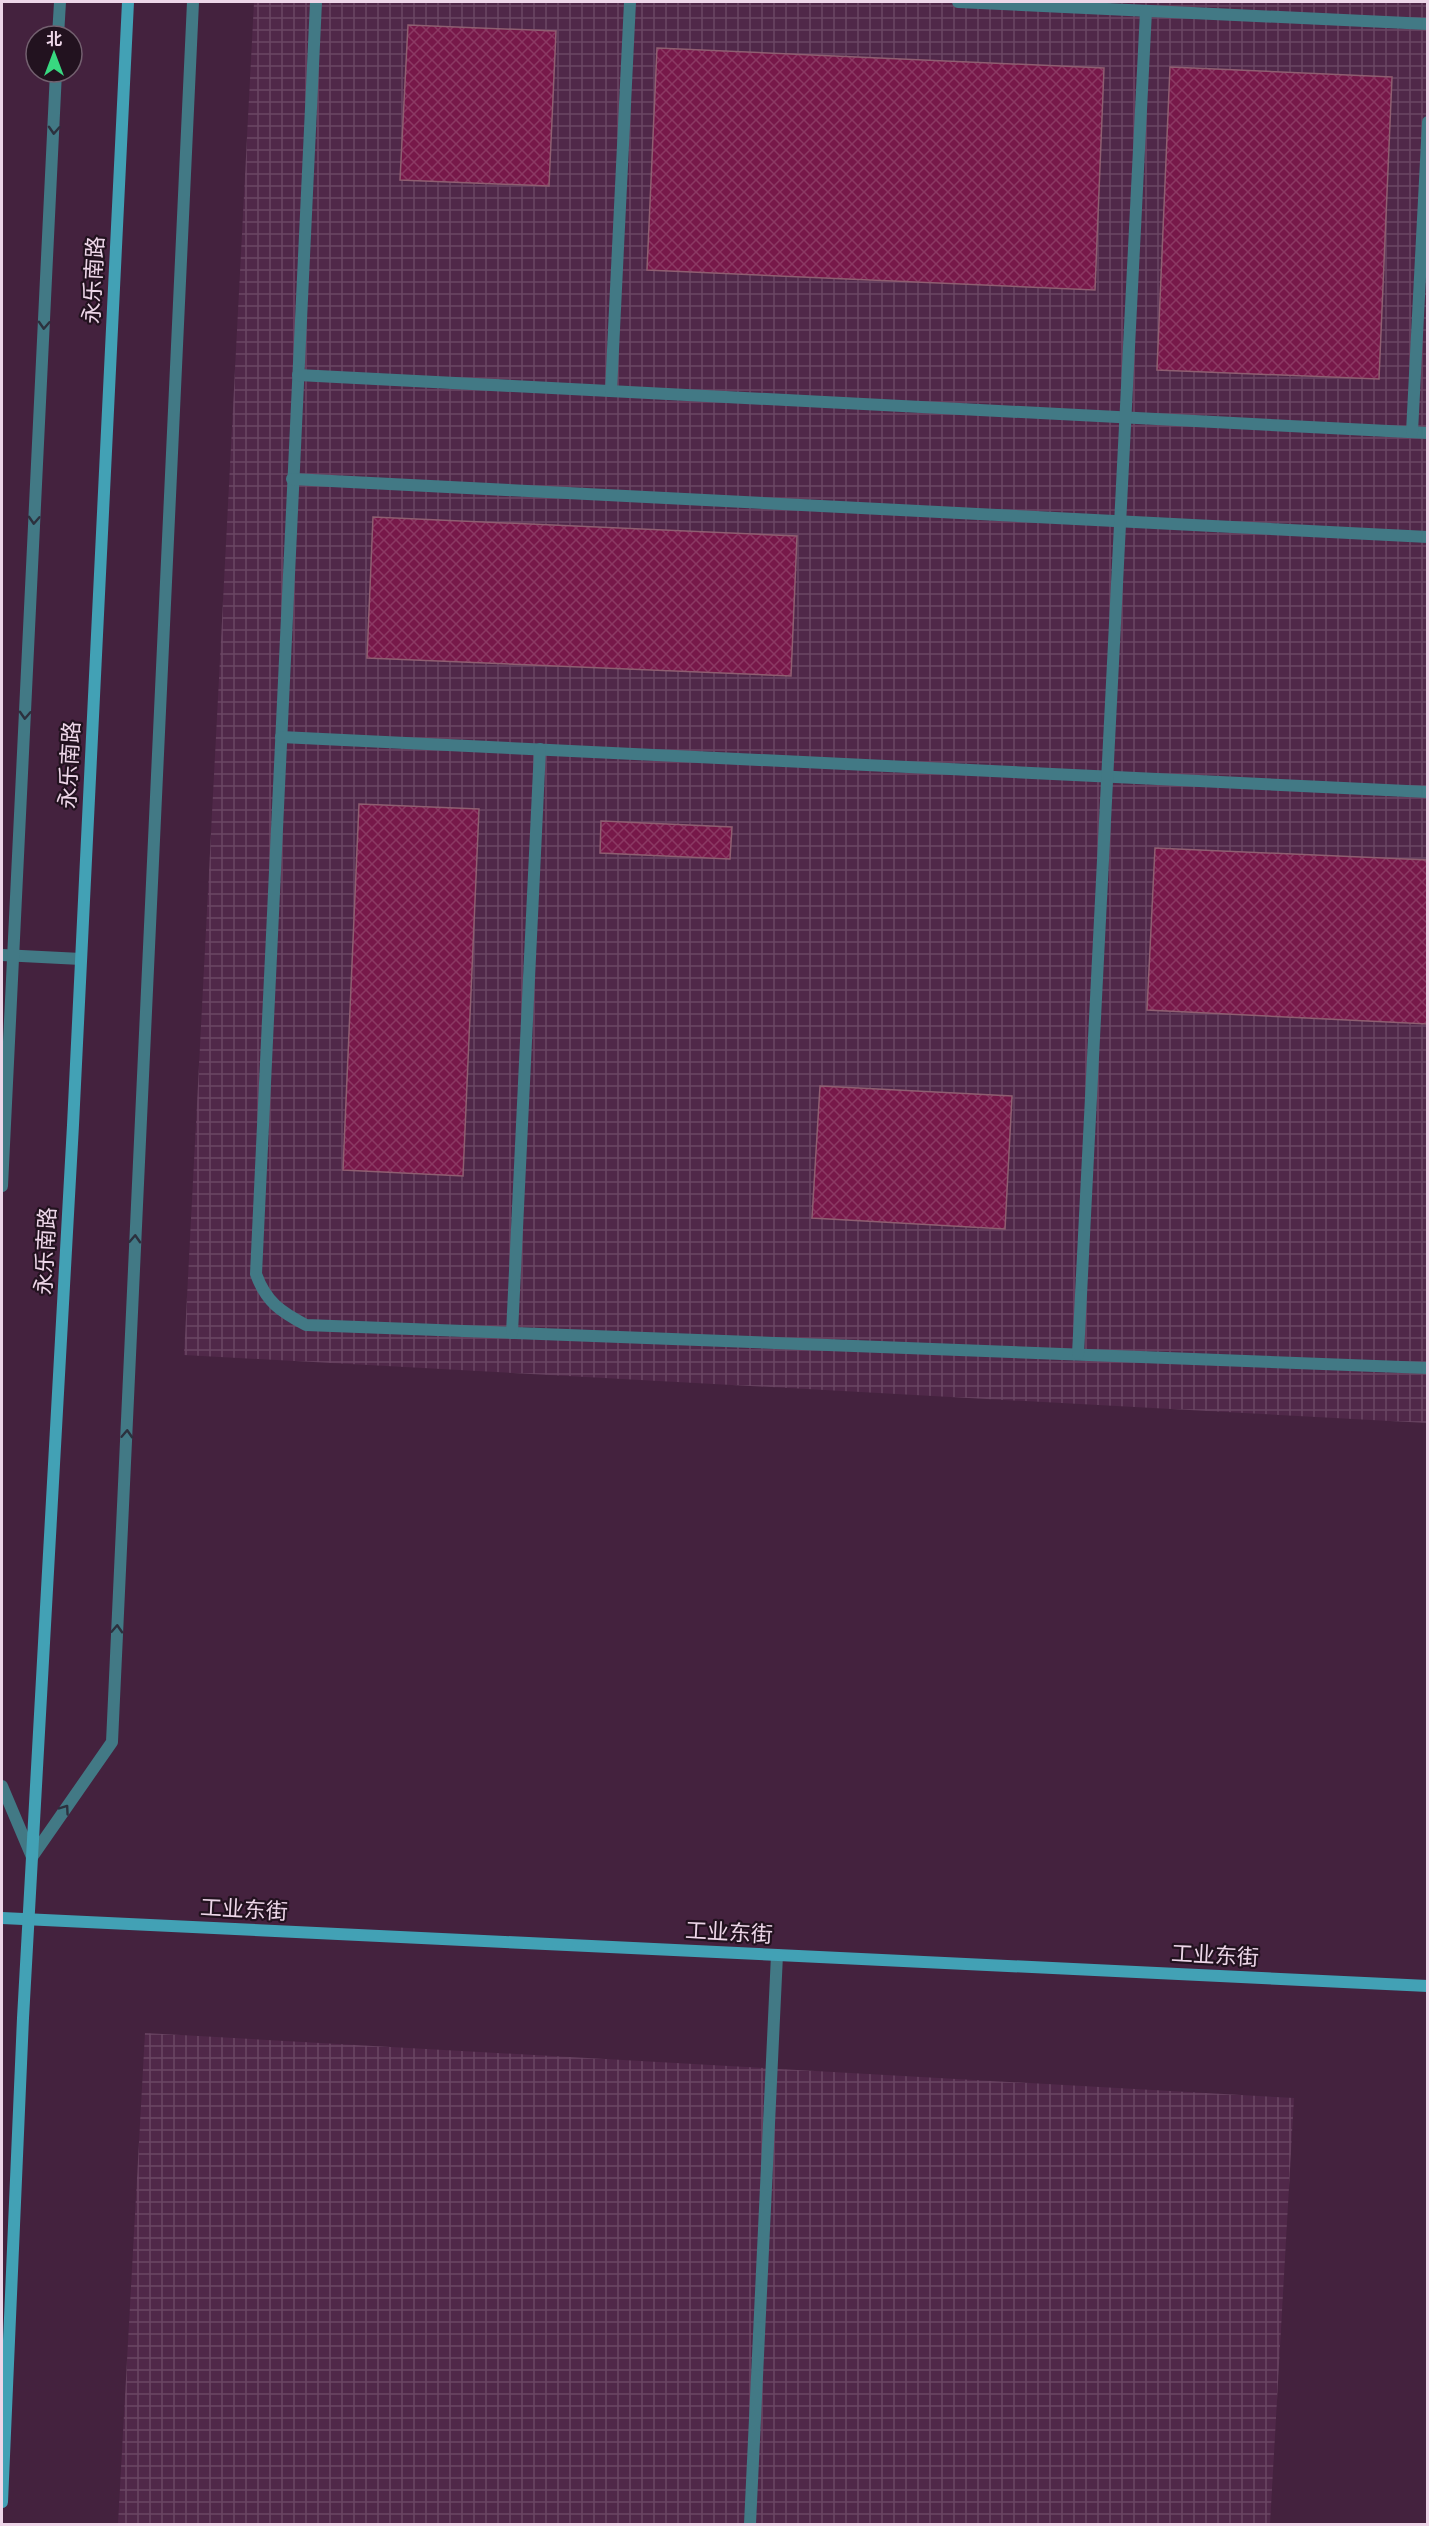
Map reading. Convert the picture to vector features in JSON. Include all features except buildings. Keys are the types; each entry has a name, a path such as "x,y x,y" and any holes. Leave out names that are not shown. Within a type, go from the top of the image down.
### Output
{"main road":[{"name":"永乐南路","path":"2,2502 6,2320 81,959 128,2"},
{"name":"工业东街","path":"2,1918 1428,1986"}],"street":[{"path":"59,24 60,2"},
{"path":"32,1857 112,1742 193,2"},
{"path":"316,2 256,1274 261,1289 281,1312 306,1325 1428,1368"},
{"path":"611,391 630,2"},
{"path":"958,2 1428,24"},
{"path":"1078,1354 1146,11"},
{"path":"2,1186 7,955 55,84"},
{"path":"1412,432 1428,122"},
{"path":"298,375 1428,433"},
{"path":"292,479 1428,537"},
{"path":"280,737 1428,792"},
{"path":"512,1333 540,749"},
{"path":"7,955 81,959"},
{"path":"2,1786 32,1857"},
{"path":"750,2524 777,1955"}],"shaded area":[{"path":"254,2 1427,2 1427,1423 184,1355"},
{"path":"145,2033 1294,2098 1270,2524 118,2524"}]}
